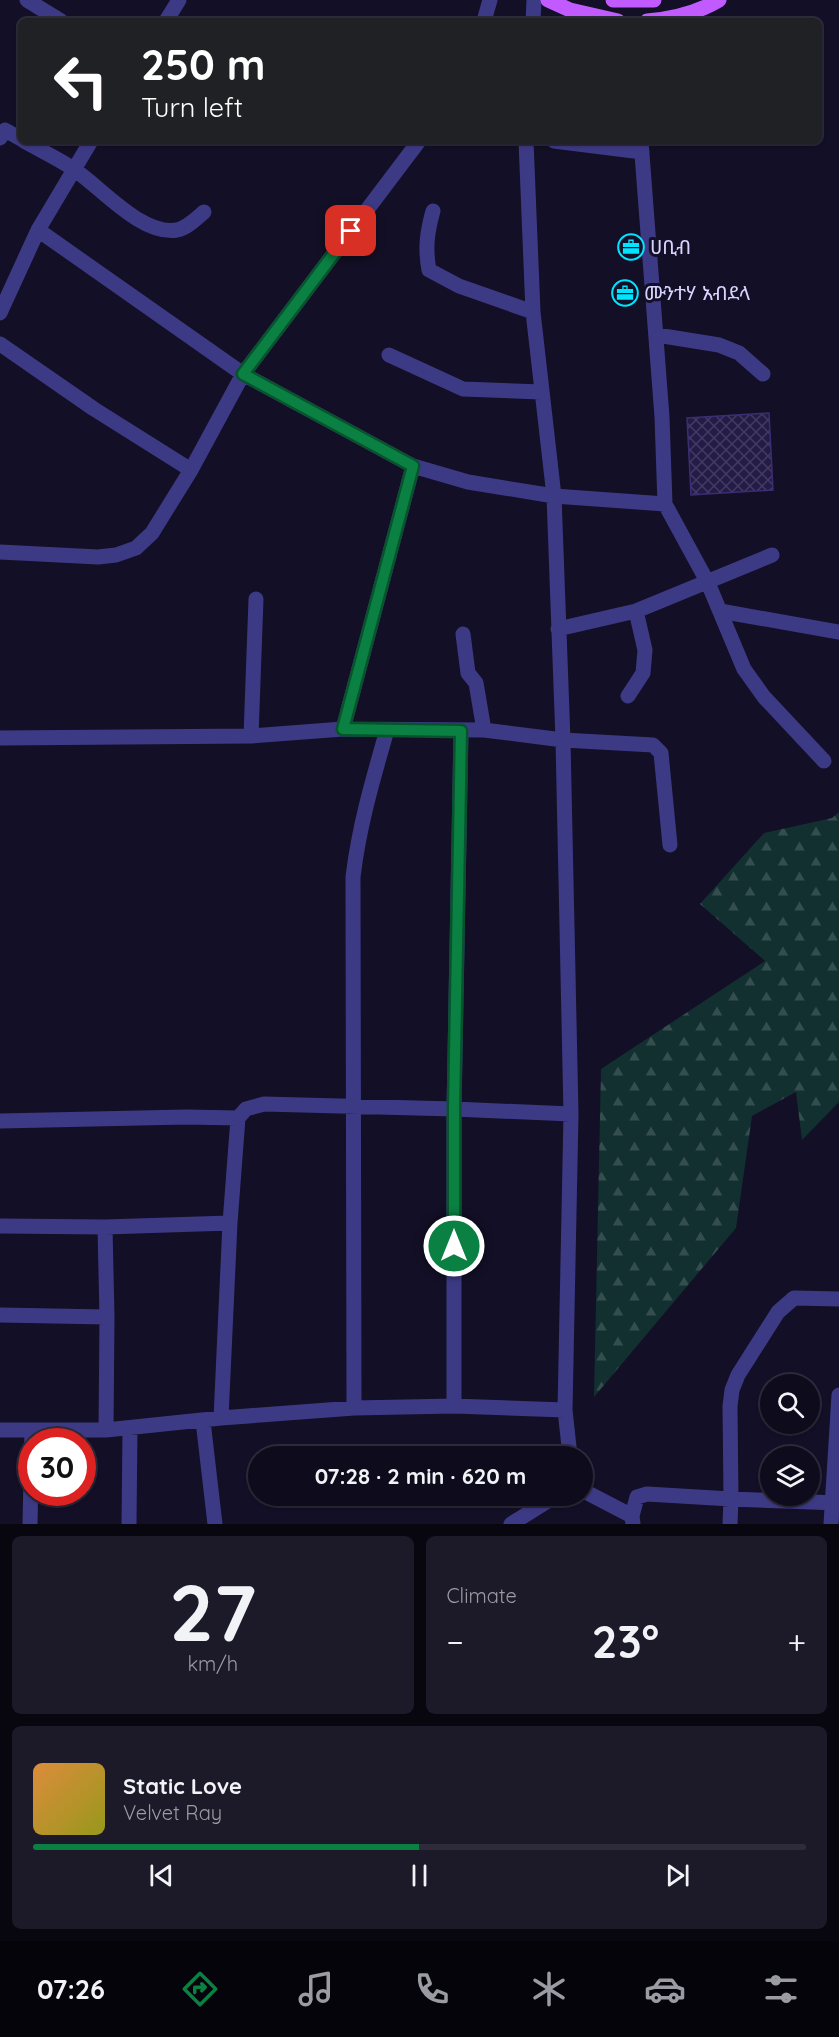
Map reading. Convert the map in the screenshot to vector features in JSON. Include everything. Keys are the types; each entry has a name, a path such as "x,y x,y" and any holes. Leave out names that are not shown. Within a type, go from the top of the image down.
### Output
{"main road":[{"path":"548,0 570,10 605,18"},
{"path":"613,0 654,0"},
{"path":"673,18 719,0"}],"street":[{"path":"27,0 56,18"},
{"path":"168,18 179,0"},
{"path":"485,18 490,0"},
{"path":"533,18 534,0"},
{"path":"2,132 18,138"},
{"path":"29,144 74,169 144,224 160,229 176,230 185,227 204,212"},
{"path":"0,313 38,230 89,144"},
{"path":"0,552 98,557 116,555 136,548 152,533 191,470 243,374 417,144"},
{"path":"526,144 533,312 554,496 563,740 571,1114 566,1410 569,1446"},
{"path":"598,144 642,147 657,335 665,504 708,583 744,669 764,697 824,761"},
{"path":"434,211 427,234 426,256 429,270 459,286 533,312"},
{"path":"38,230 243,374 413,466 468,483 554,496 665,504"},
{"path":"657,335 719,345 739,353 763,374"},
{"path":"0,344 94,409 191,470"},
{"path":"389,355 463,389 541,392"},
{"path":"343,729 413,466"},
{"path":"558,629 636,611 772,555"},
{"path":"250,735 256,599"},
{"path":"628,696 643,673 645,650 636,611"},
{"path":"720,611 839,632"},
{"path":"463,634 468,672 476,683 484,730"},
{"path":"0,738 250,735 343,729 484,730 563,740 653,745 661,753 670,845"},
{"path":"354,1408 353,877 357,841 365,806 387,730"},
{"path":"453,1406 454,1109 461,731"},
{"path":"221,1418 230,1222 238,1118 246,1109 264,1104 571,1114"},
{"path":"0,1121 238,1118"},
{"path":"0,1226 105,1227 230,1222"},
{"path":"105,1227 106,1430"},
{"path":"730,1524 730,1406 732,1390 738,1375 786,1303 794,1298 839,1299"},
{"path":"0,1315 107,1317"},
{"path":"831,1524 835,1503 839,1395"},
{"path":"96,1430 354,1408 453,1406 566,1410"},
{"path":"203,1421 215,1524"},
{"path":"129,1524 130,1428"},
{"path":"0,1430 18,1430"},
{"path":"593,1496 633,1520 637,1497 647,1494 835,1503"},
{"path":"30,1506 30,1524"},
{"path":"511,1524 540,1506"}],"green space":[{"path":"839,812 839,1102 802,1140 796,1092 752,1116 736,1228 594,1397 601,1069 765,961 700,904 764,833 832,818"}],"building":[{"path":"769,413 773,490 691,495 687,418"}],"place":[{"name":"ሀቢብ","path":"631,247"},
{"name":"ሙንተሃ አብደላ","path":"625,293"}],"route":[{"path":"351,231 243,374 413,466 343,729 461,731 454,1109 454,1246"}]}
